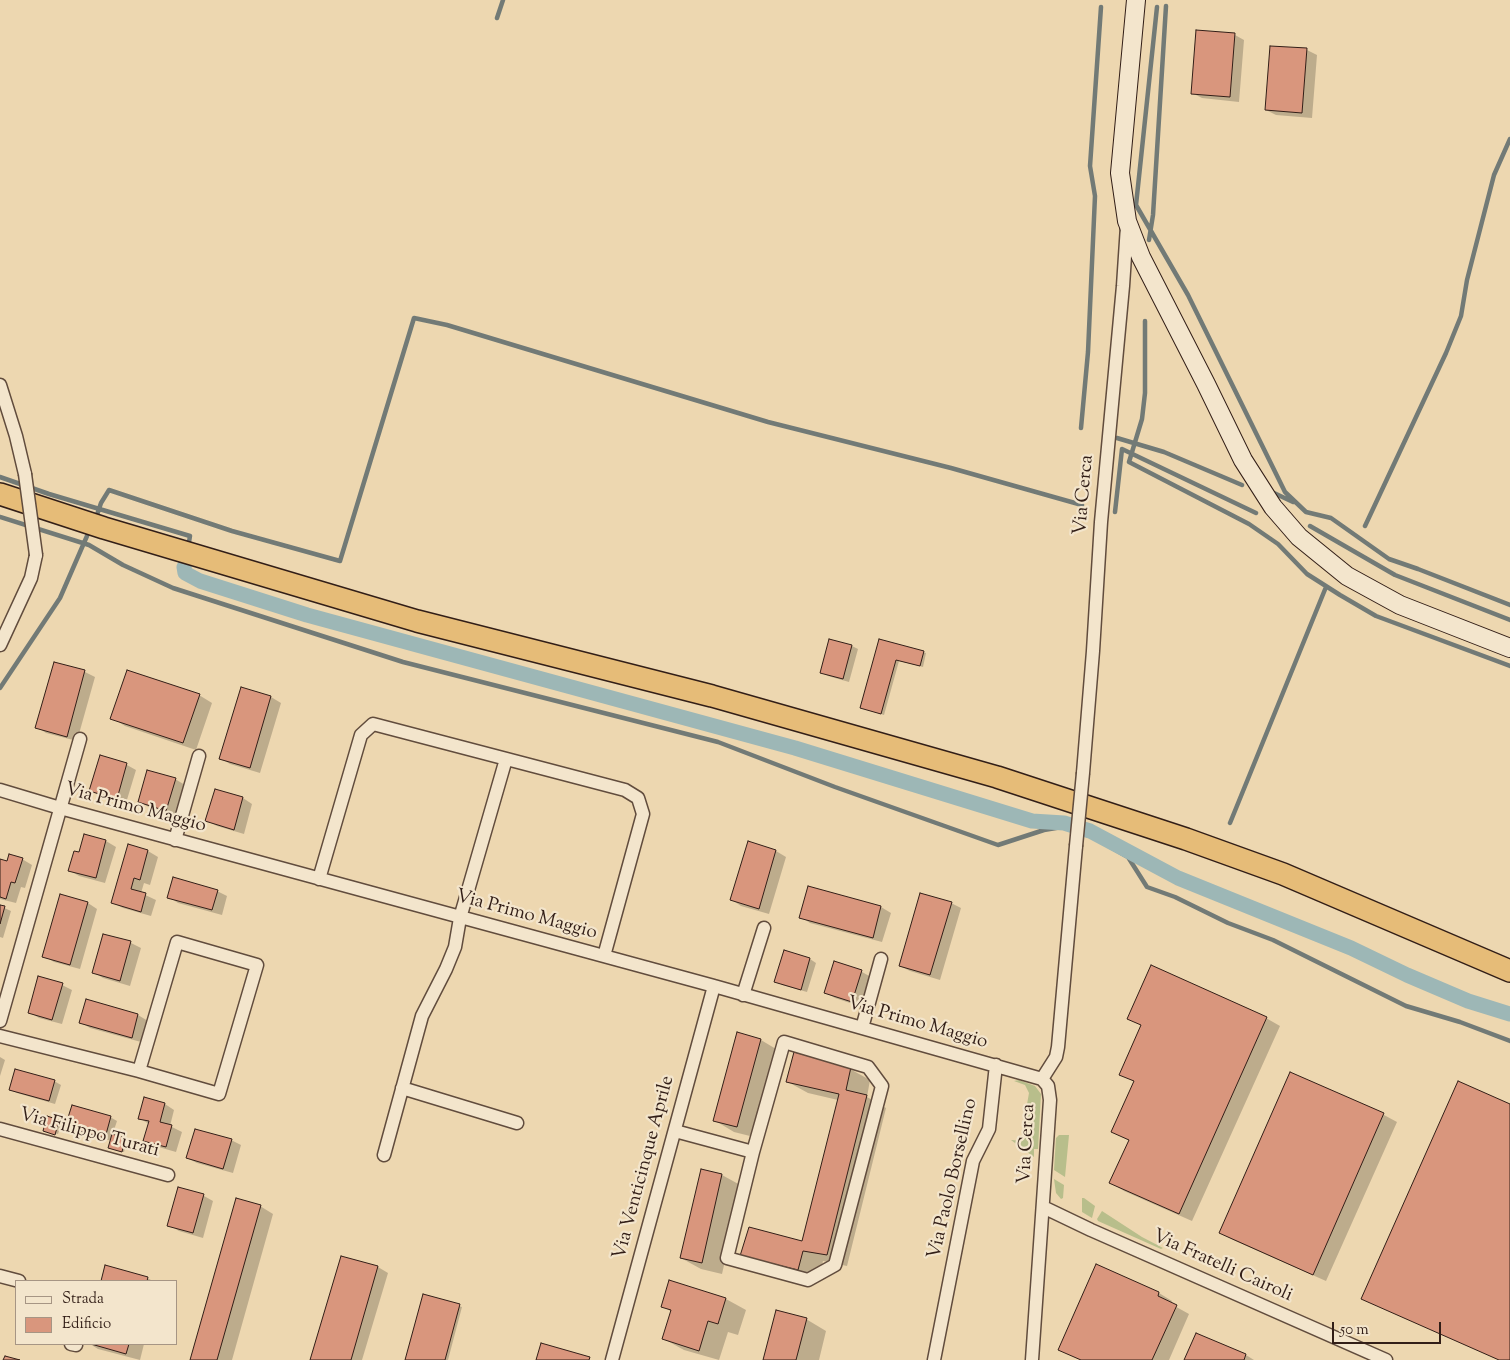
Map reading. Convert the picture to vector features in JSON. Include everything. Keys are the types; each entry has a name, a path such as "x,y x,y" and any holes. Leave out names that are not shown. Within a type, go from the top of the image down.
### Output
{"highway":[{"path":"0,494 104,528 417,621 712,696 997,777 1186,838 1283,874 1510,971"}],"main road":[{"path":"1136,0 1120,173 1127,221 1140,257 1243,460 1273,507 1299,537 1347,576 1400,605 1510,648"}],"street":[{"name":"Via Cerca","path":"1032,1360 1050,1100 1048,1086 1042,1079 1056,1057 1058,1047 1083,773 1101,522 1123,286 1127,221"},
{"path":"0,386 16,436 25,474 36,555 30,578 0,646"},
{"path":"320,879 361,735 373,724 625,790 638,798 643,814 604,956"},
{"path":"0,1021 80,739"},
{"path":"176,840 199,756"},
{"path":"384,1155 422,1016 455,947 460,918 506,759"},
{"name":"Via Primo Maggio","path":"0,790 460,918 714,986 1042,1079"},
{"path":"743,995 764,928"},
{"path":"0,1036 139,1071 219,1094 258,965 178,942 139,1071"},
{"path":"862,1028 881,959"},
{"name":"Via Venticinque Aprile","path":"612,1360 714,986"},
{"path":"784,1042 868,1067 882,1086 835,1265 808,1280 727,1258 753,1152 784,1042"},
{"name":"Via Paolo Borsellino","path":"934,1360 973,1161 989,1129 996,1065"},
{"path":"402,1088 517,1123"},
{"name":"Via Filippo Turati","path":"0,1129 168,1175"},
{"path":"675,1131 753,1152"},
{"name":"Via Fratelli Cairoli","path":"1043,1207 1386,1360"},
{"path":"0,1276 15,1280"}],"green space":[{"path":"1019,1080 1035,1086 1041,1094 1038,1149 1034,1149 1034,1157 1011,1140 1022,1141 1028,1135 1029,1129 1026,1110 1029,1093 1025,1085 1014,1081"},
{"path":"1059,1135 1069,1135 1065,1177 1054,1170 1056,1138"},
{"path":"1054,1179 1064,1185 1063,1198 1061,1199 1056,1193"},
{"path":"1082,1198 1095,1206 1092,1218 1082,1212"},
{"path":"1102,1211 1163,1248 1161,1249 1098,1221 1097,1219"}],"building":[{"path":"1196,30 1235,33 1230,97 1191,94"},
{"path":"1270,46 1307,48 1302,113 1265,110"},
{"path":"829,639 852,645 843,679 820,673"},
{"path":"879,639 924,651 920,666 896,660 881,714 860,708"},
{"path":"54,662 85,670 67,737 35,728"},
{"path":"127,670 200,694 183,743 110,719"},
{"path":"241,687 271,696 250,768 219,759"},
{"path":"100,755 127,763 117,799 89,791"},
{"path":"147,770 176,778 166,811 138,802"},
{"path":"215,789 243,797 234,830 205,821"},
{"path":"84,834 106,840 96,878 68,871 74,851 79,852"},
{"path":"748,841 776,850 759,909 730,900"},
{"path":"128,844 148,850 140,880 134,878 131,889 146,893 141,912 111,903"},
{"path":"9,854 23,858 15,883 11,882 6,899 0,897 0,859 7,861"},
{"path":"173,877 218,890 212,910 167,898"},
{"path":"808,886 881,906 873,938 799,918"},
{"path":"920,893 952,902 930,975 899,966"},
{"path":"60,894 88,902 70,965 42,957"},
{"path":"0,905 5,906 0,924"},
{"path":"103,934 131,941 120,981 92,973"},
{"path":"784,950 810,958 801,990 774,982"},
{"path":"834,961 862,970 852,1002 824,993"},
{"path":"1151,965 1267,1017 1179,1214 1109,1183 1129,1140 1111,1132 1134,1081 1119,1075 1141,1025 1127,1019"},
{"path":"38,976 63,983 52,1020 28,1013"},
{"path":"86,999 138,1014 132,1038 79,1023"},
{"path":"737,1032 761,1039 737,1127 713,1121"},
{"path":"794,1052 851,1067 846,1090 867,1095 827,1255 803,1251 798,1270 740,1256 749,1227 802,1241 839,1094 786,1082"},
{"path":"15,1069 55,1080 49,1101 9,1090"},
{"path":"1290,1072 1384,1113 1313,1275 1219,1233"},
{"path":"1458,1081 1510,1104 1510,1360 1499,1360 1361,1299"},
{"path":"144,1097 165,1103 160,1122 172,1125 166,1147 143,1141 149,1121 138,1119"},
{"path":"72,1105 111,1116 105,1138 65,1127"},
{"path":"47,1116 59,1120 55,1135 43,1131"},
{"path":"195,1129 232,1139 223,1169 186,1158"},
{"path":"112,1134 125,1138 122,1152 108,1148"},
{"path":"701,1169 722,1174 702,1263 680,1258"},
{"path":"178,1187 204,1194 193,1233 167,1226"},
{"path":"236,1198 261,1205 217,1360 190,1360"},
{"path":"341,1256 378,1266 351,1360 310,1360"},
{"path":"1096,1264 1159,1292 1158,1296 1177,1305 1152,1360 1081,1360 1058,1350"},
{"path":"105,1265 148,1277 147,1280 101,1280"},
{"path":"669,1280 726,1298 718,1324 708,1321 699,1351 662,1339 671,1310 661,1307"},
{"path":"423,1294 460,1304 445,1360 405,1360"},
{"path":"776,1310 807,1318 796,1360 763,1360"},
{"path":"1196,1333 1246,1354 1244,1360 1184,1360"},
{"path":"541,1343 590,1357 589,1360 536,1360"},
{"path":"94,1345 129,1345 126,1354"},
{"path":"5,1356 20,1360 3,1360"}],"waterway":[{"path":"497,18 503,0"},
{"path":"1149,240 1153,215 1166,6"},
{"path":"1081,428 1088,352 1095,196 1090,166 1101,7"},
{"path":"1157,7 1136,205 1188,295 1285,492 1306,512 1331,518 1389,559 1510,605"},
{"path":"1365,526 1446,353 1461,316 1467,280 1494,175 1510,139"},
{"path":"97,515 101,503 109,490 232,531 340,561 414,318 447,325 768,422 951,468 1082,505"},
{"path":"1145,321 1145,393 1142,419 1129,462 1249,524 1278,544 1307,574 1376,616 1510,666"},
{"path":"1117,438 1164,452 1242,485"},
{"path":"1115,512 1122,449 1256,513"},
{"path":"0,477 49,494 190,536 189,542"},
{"path":"1274,493 1293,502"},
{"path":"0,517 89,545 123,565 173,588 403,662 718,742 835,787 998,845 1044,830 1062,827 1093,837 1128,857 1147,887 1175,897 1228,923 1273,940 1406,1006 1460,1022 1510,1041"},
{"path":"1310,526 1395,575 1510,620"},
{"path":"0,688 60,598 87,536"},
{"path":"184,567 185,573 200,581 307,615 795,748 1032,821 1064,823 1090,831 1178,878 1351,948 1468,1001 1510,1014"},
{"path":"1230,823 1326,587"}]}
